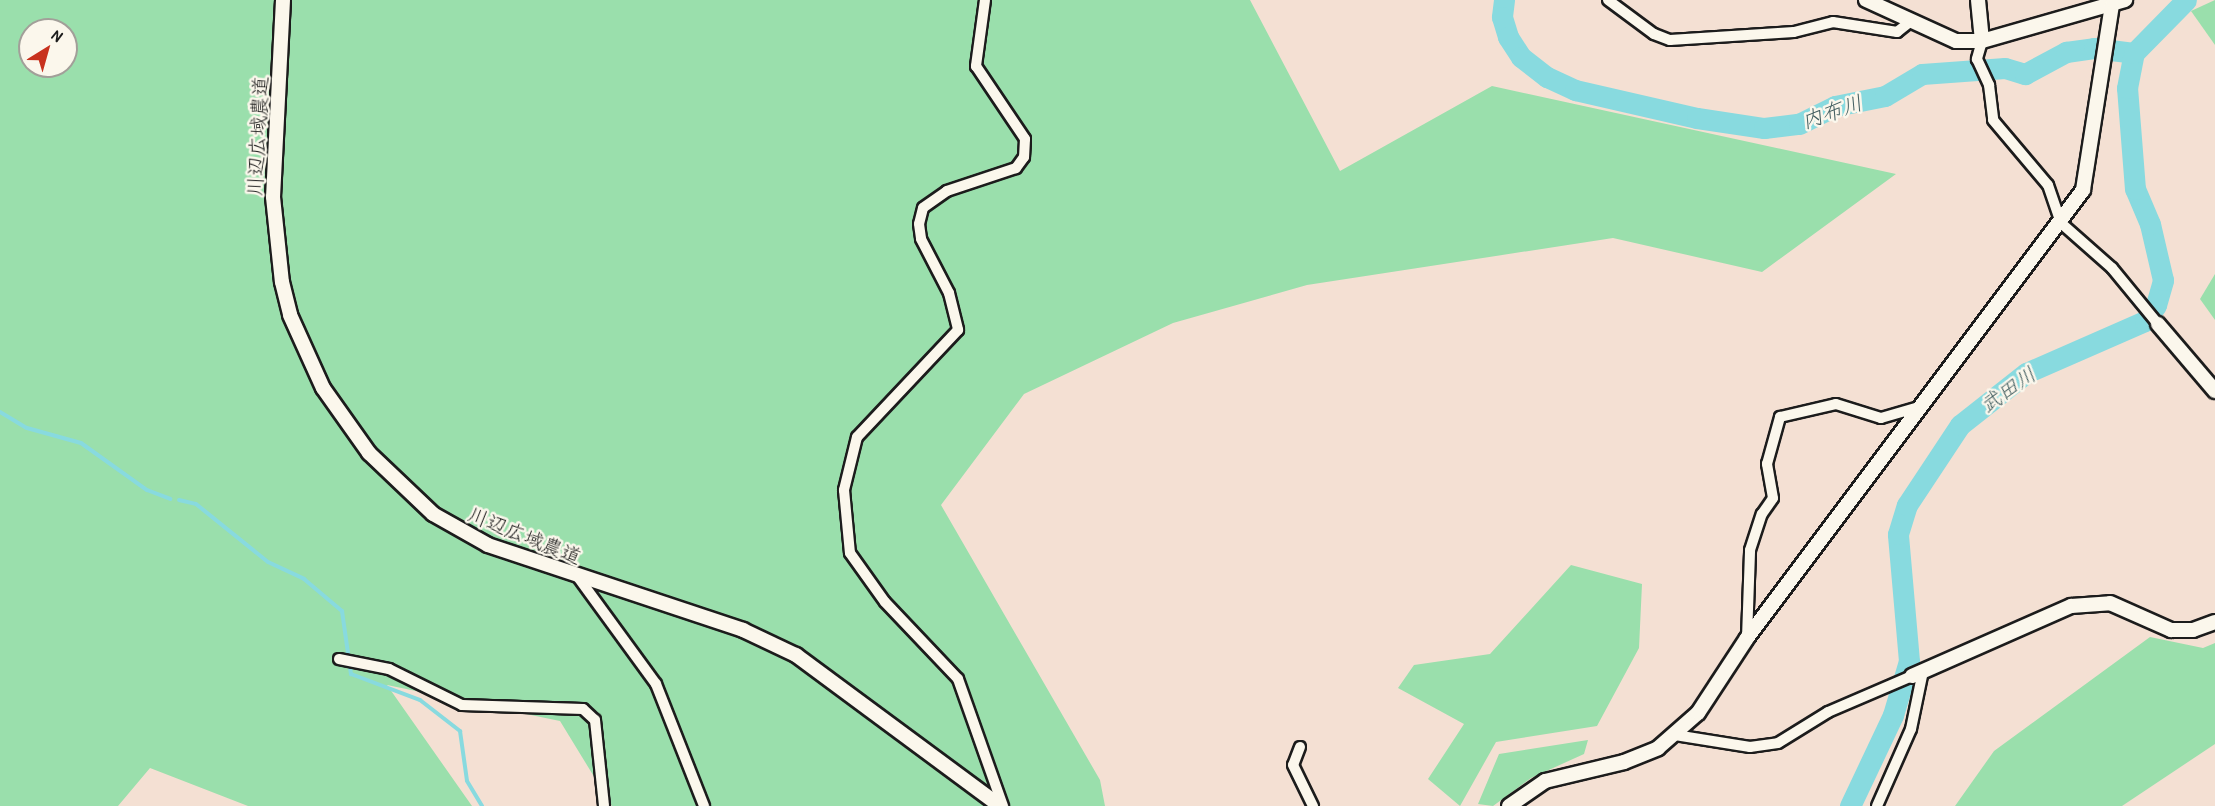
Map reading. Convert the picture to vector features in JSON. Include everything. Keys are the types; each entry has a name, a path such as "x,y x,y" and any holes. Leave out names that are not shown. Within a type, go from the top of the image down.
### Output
{"street":[{"name":"川辺広域農道","path":"283,0 274,226 290,315 323,388 369,453 434,514 488,545 578,577 743,630 796,655 1002,806"},
{"path":"985,0 976,66 1025,139 1024,157 1016,168 947,191 923,208 921,239 949,293 958,330 857,437 844,490 850,553 885,602 958,679 1002,806"},
{"path":"1608,0 1654,34 1670,40 1794,32 1833,22 1898,32 1910,22"},
{"path":"1509,806 1545,781 1624,762 1658,748 1698,713 1747,638 2061,223 2083,190 2104,58 2115,8 1982,41 1956,41 1866,0"},
{"path":"1978,0 1982,41 1977,59 1989,86 1993,120 2048,185 2061,223 2094,249 2215,391"},
{"path":"1747,638 1750,550 1762,514 1773,498 1767,464 1780,417 1836,404 1881,418 1922,406"},
{"path":"578,577 656,684 704,806"},
{"path":"1675,735 1750,747 1778,743 1828,712 2071,606 2110,603 2171,630 2193,630 2215,622"},
{"path":"339,659 358,661 416,679 462,705 583,709 595,720 604,806"},
{"path":"1877,806 1911,729 1917,674"},
{"path":"1300,747 1293,765 1313,806"}],"green space":[{"path":"0,0 1250,0 1340,171 1492,86 1896,174 1762,272 1613,238 1307,285 1173,323 1024,394 941,505 1100,780 1105,806 612,806 560,721 387,685 472,806 248,806 150,768 118,806 0,806"},
{"path":"2215,0 2215,45 2191,11"},
{"path":"2215,274 2215,320 2200,299"},
{"path":"1571,565 1642,584 1639,648 1597,726 1496,742 1460,806 1428,779 1464,724 1398,688 1414,665 1490,654"},
{"path":"2150,637 2203,648 2215,643 2215,744 2122,806 1955,806 1994,751"},
{"path":"1588,740 1584,754 1531,778 1493,806 1478,804 1499,754"}],"waterway":[{"name":"内布川","path":"1504,0 1502,17 1508,37 1521,57 1547,77 1575,90 1697,118 1764,128 1799,124 1835,106 1885,96 1922,74 2005,68 2025,74 2066,52 2094,48 2134,53"},
{"name":"武田川","path":"1850,806 1893,715 1909,661 1898,534 1907,505 1960,425 2026,373 2145,321 2156,305 2163,280 2150,224 2135,189 2127,88 2134,53 2186,0"},
{"path":"0,412 27,428 81,443 147,490 170,499"},
{"path":"179,500 196,504 268,562 304,579 342,611 351,674 420,700 460,731 467,781 482,806"}]}
